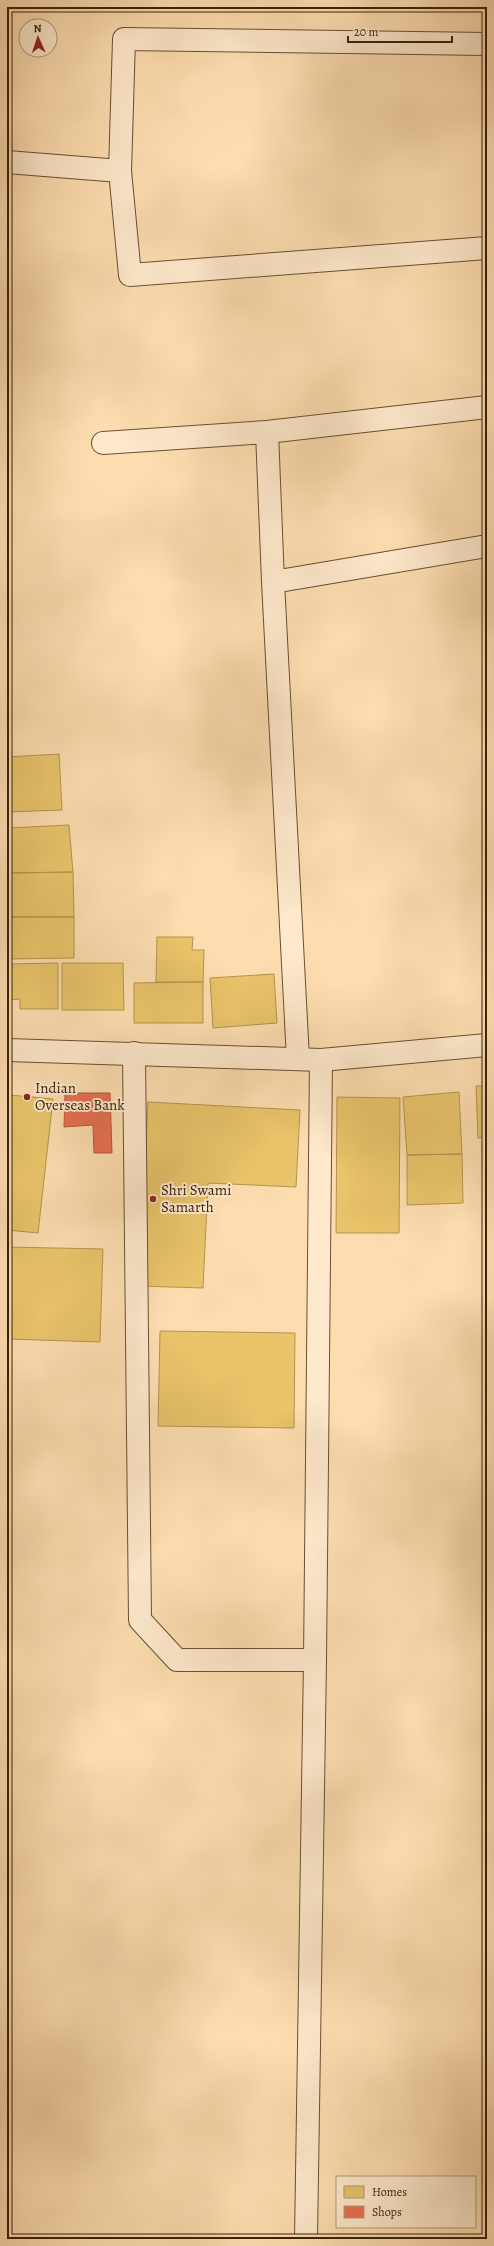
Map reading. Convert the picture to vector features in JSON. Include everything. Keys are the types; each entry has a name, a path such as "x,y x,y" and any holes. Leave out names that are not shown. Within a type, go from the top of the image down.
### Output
{"street":[{"path":"487,44 124,39 120,171 130,275 487,248"},
{"path":"7,162 120,171"},
{"path":"103,443 267,432 487,407"},
{"path":"267,432 273,582 298,1059"},
{"path":"273,582 487,546"},
{"path":"7,1050 321,1060 487,1045"},
{"path":"134,1053 140,1620 177,1660 315,1660"},
{"path":"306,2239 315,1660 321,1060"}],"building: Homes":[{"path":"59,754 62,810 7,812 7,757"},
{"path":"69,825 73,872 7,873 7,828"},
{"path":"73,872 74,917 7,917 7,873"},
{"path":"7,917 74,917 74,958 7,959"},
{"path":"157,937 193,937 192,950 204,950 203,982 156,982"},
{"path":"58,963 58,1009 20,1009 20,999 7,1000 7,964"},
{"path":"62,963 123,963 124,1010 62,1010"},
{"path":"274,974 277,1023 213,1028 210,978"},
{"path":"203,982 203,1023 134,1023 134,983"},
{"path":"476,1086 487,1086 487,1138 478,1138"},
{"path":"459,1092 462,1154 407,1155 403,1097"},
{"path":"10,1095 53,1099 38,1233 7,1230 7,1120"},
{"path":"337,1097 400,1098 399,1233 336,1233"},
{"path":"148,1102 300,1110 296,1187 208,1183 203,1288 139,1286"},
{"path":"482,1142 487,1142 487,1203 483,1203"},
{"path":"462,1154 463,1203 407,1205 407,1155"},
{"path":"7,1247 103,1249 100,1342 7,1339"},
{"path":"160,1331 295,1333 294,1428 158,1426"}],"building: Shops":[{"path":"65,1093 110,1093 112,1153 94,1153 93,1125 64,1127"}],"place":[{"name":"Indian Overseas Bank","path":"27,1097"},
{"name":"Shri Swami Samarth","path":"153,1199"}]}
